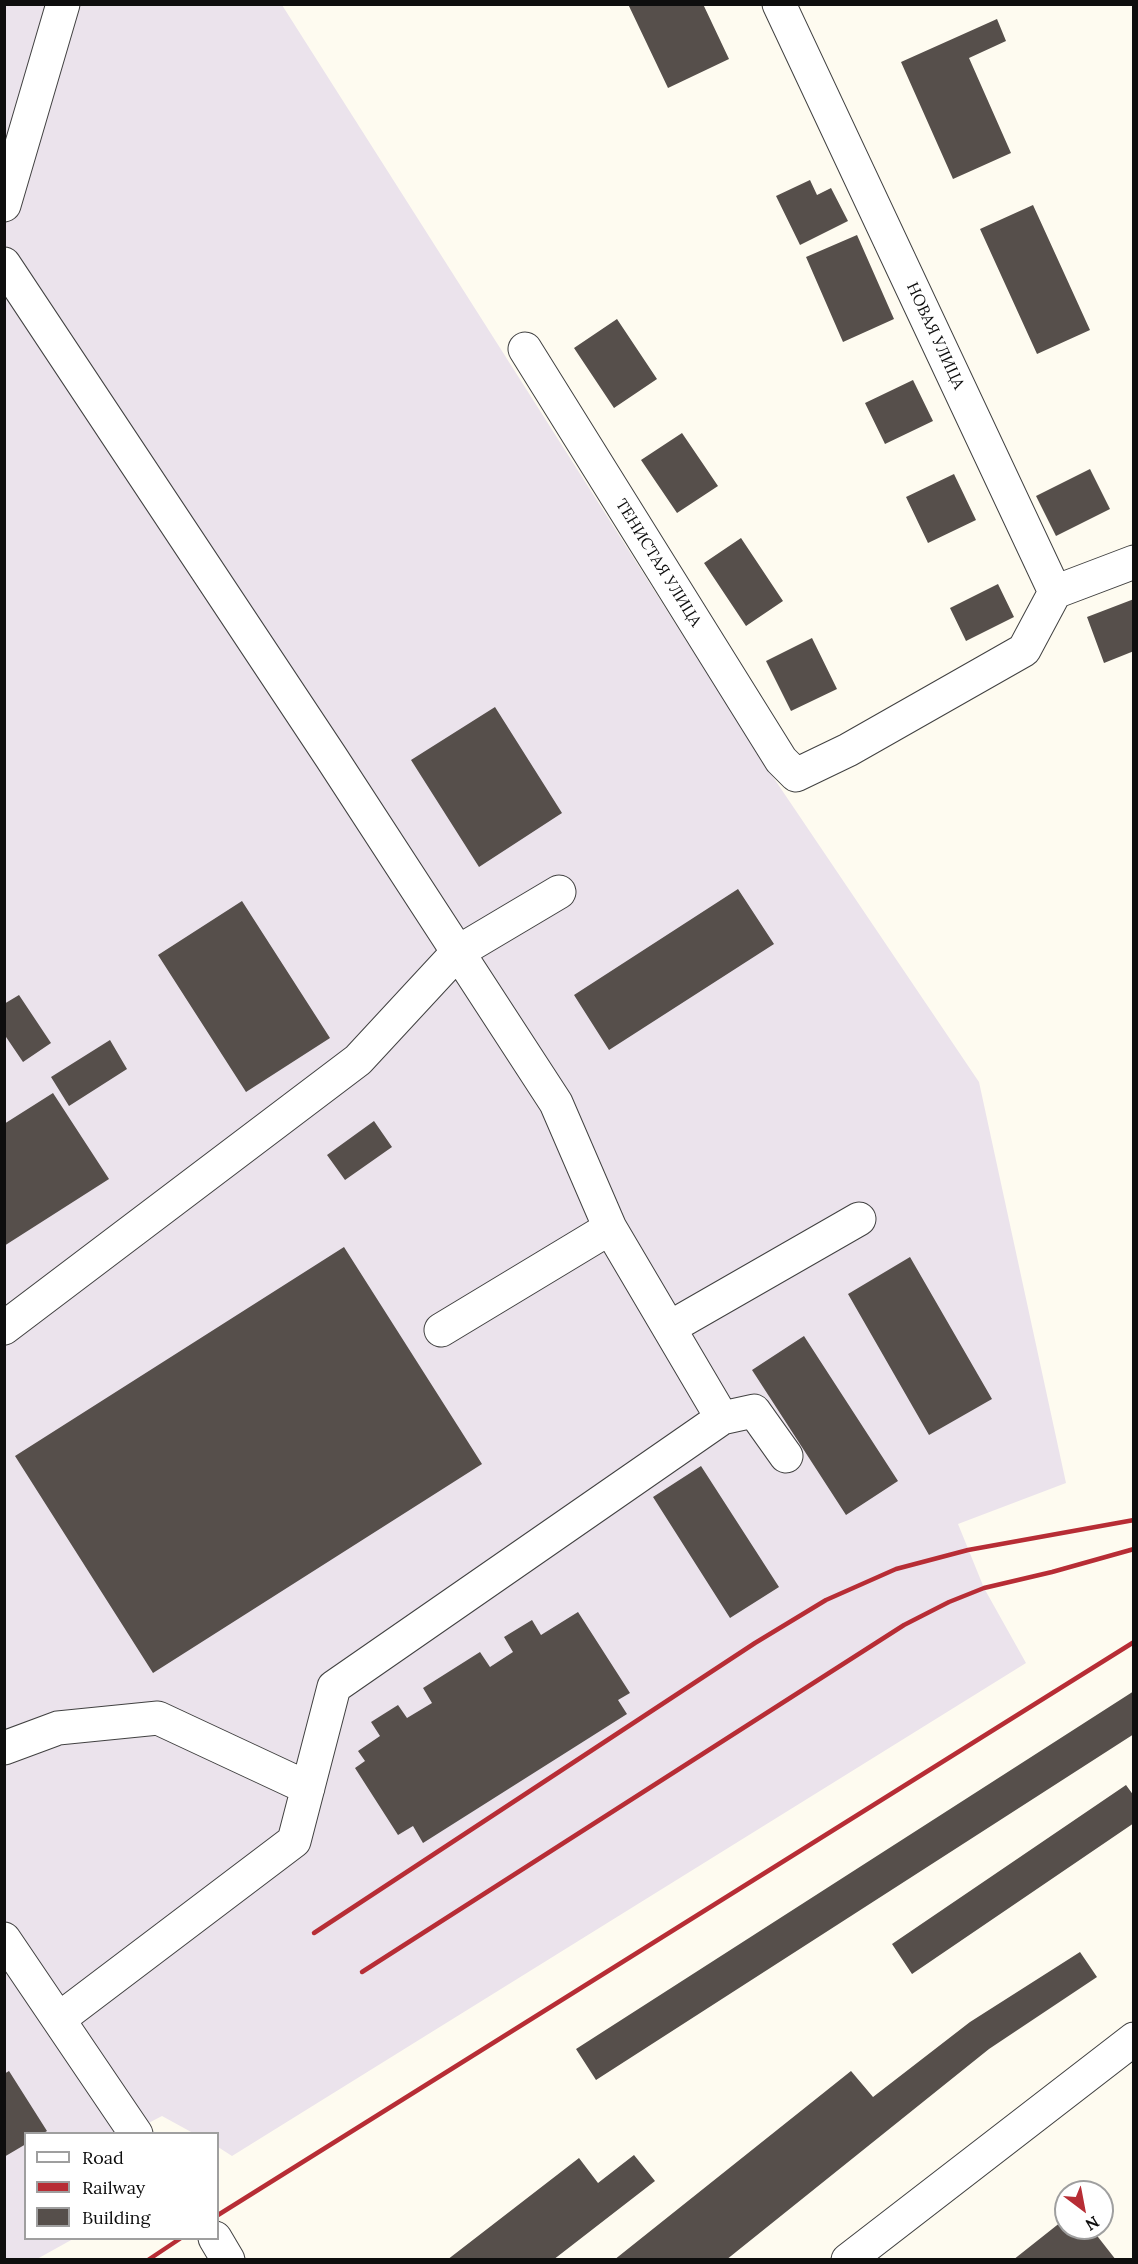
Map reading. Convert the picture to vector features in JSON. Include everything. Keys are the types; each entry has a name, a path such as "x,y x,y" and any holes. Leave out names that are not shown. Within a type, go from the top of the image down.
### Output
{"street":[{"path":"4,205 63,4"},
{"name":"НОВАЯ УЛИЦА","path":"779,4 1055,592"},
{"path":"4,264 556,1103 610,1228 722,1418"},
{"name":"ТЕНИСТАЯ УЛИЦА","path":"525,348 781,760 796,775 848,750 1024,650 1055,592"},
{"path":"1055,592 1134,562"},
{"path":"4,1328 358,1060 458,952 559,892"},
{"path":"669,1328 859,1219"},
{"path":"441,1330 610,1228"},
{"path":"59,2019 294,1841 334,1686 722,1418 754,1411 786,1456"},
{"path":"4,1748 58,1728 158,1718 308,1788"},
{"path":"4,1939 135,2132"},
{"path":"848,2259 1134,2039"},
{"path":"216,2240 228,2259"}],"shaded area":[{"path":"5,5 282,5 769,771 979,1082 1066,1483 958,1524 984,1588 1026,1663 232,2156 219,2148 219,2132 191,2132 162,2116 131,2132 24,2132 24,2240 71,2240 37,2259 5,2260"}],"building":[{"path":"628,4 703,4 729,59 668,88"},
{"path":"997,19 1006,41 969,58 1011,153 953,179 901,62"},
{"path":"810,180 817,195 831,188 848,221 800,245 776,196"},
{"path":"1033,205 1090,330 1037,354 980,229"},
{"path":"857,235 894,319 843,342 806,257"},
{"path":"617,319 657,379 614,408 574,348"},
{"path":"913,380 933,421 885,444 865,403"},
{"path":"682,433 718,486 677,513 641,460"},
{"path":"1090,469 1110,509 1056,536 1036,496"},
{"path":"954,474 976,520 928,543 906,497"},
{"path":"741,538 783,601 746,626 704,563"},
{"path":"998,584 1014,617 966,641 950,608"},
{"path":"1134,599 1134,651 1104,663 1087,617"},
{"path":"812,638 837,689 791,711 766,661"},
{"path":"495,707 562,813 479,867 411,760"},
{"path":"738,889 774,944 609,1050 574,995"},
{"path":"242,901 330,1038 246,1092 158,955"},
{"path":"19,995 51,1043 23,1062 4,1034 4,1004"},
{"path":"110,1040 127,1069 69,1106 51,1077"},
{"path":"53,1093 109,1179 4,1246 4,1124"},
{"path":"374,1121 392,1147 345,1180 327,1155"},
{"path":"344,1247 482,1464 153,1673 15,1456"},
{"path":"910,1257 992,1399 929,1435 848,1294"},
{"path":"804,1336 898,1481 846,1515 752,1370"},
{"path":"701,1466 779,1587 730,1618 653,1497"},
{"path":"578,1612 630,1693 618,1700 627,1714 423,1843 413,1826 398,1835 355,1768 365,1761 358,1751 380,1736 371,1722 398,1705 407,1718 432,1703 423,1688 480,1652 490,1667 513,1652 504,1637 532,1620 541,1635"},
{"path":"1134,1691 1134,1734 596,2080 576,2049"},
{"path":"1126,1785 1134,1796 1134,1823 912,1974 892,1944"},
{"path":"1080,1952 1097,1977 989,2049 726,2260 614,2260 851,2071 873,2097 970,2022"},
{"path":"9,2071 47,2131 24,2132 24,2145 4,2157 4,2074"},
{"path":"634,2155 655,2181 553,2260 447,2260 579,2158 598,2183"},
{"path":"1054,2228 1054,2240 1100,2240 1116,2260 1013,2260"}],"railway":[{"path":"314,1933 755,1643 826,1600 896,1569 968,1550 1134,1520"},
{"path":"362,1972 904,1625 949,1602 984,1588 1134,1549"},
{"path":"219,2214 1134,1642"},
{"path":"148,2260 178,2240"}]}
